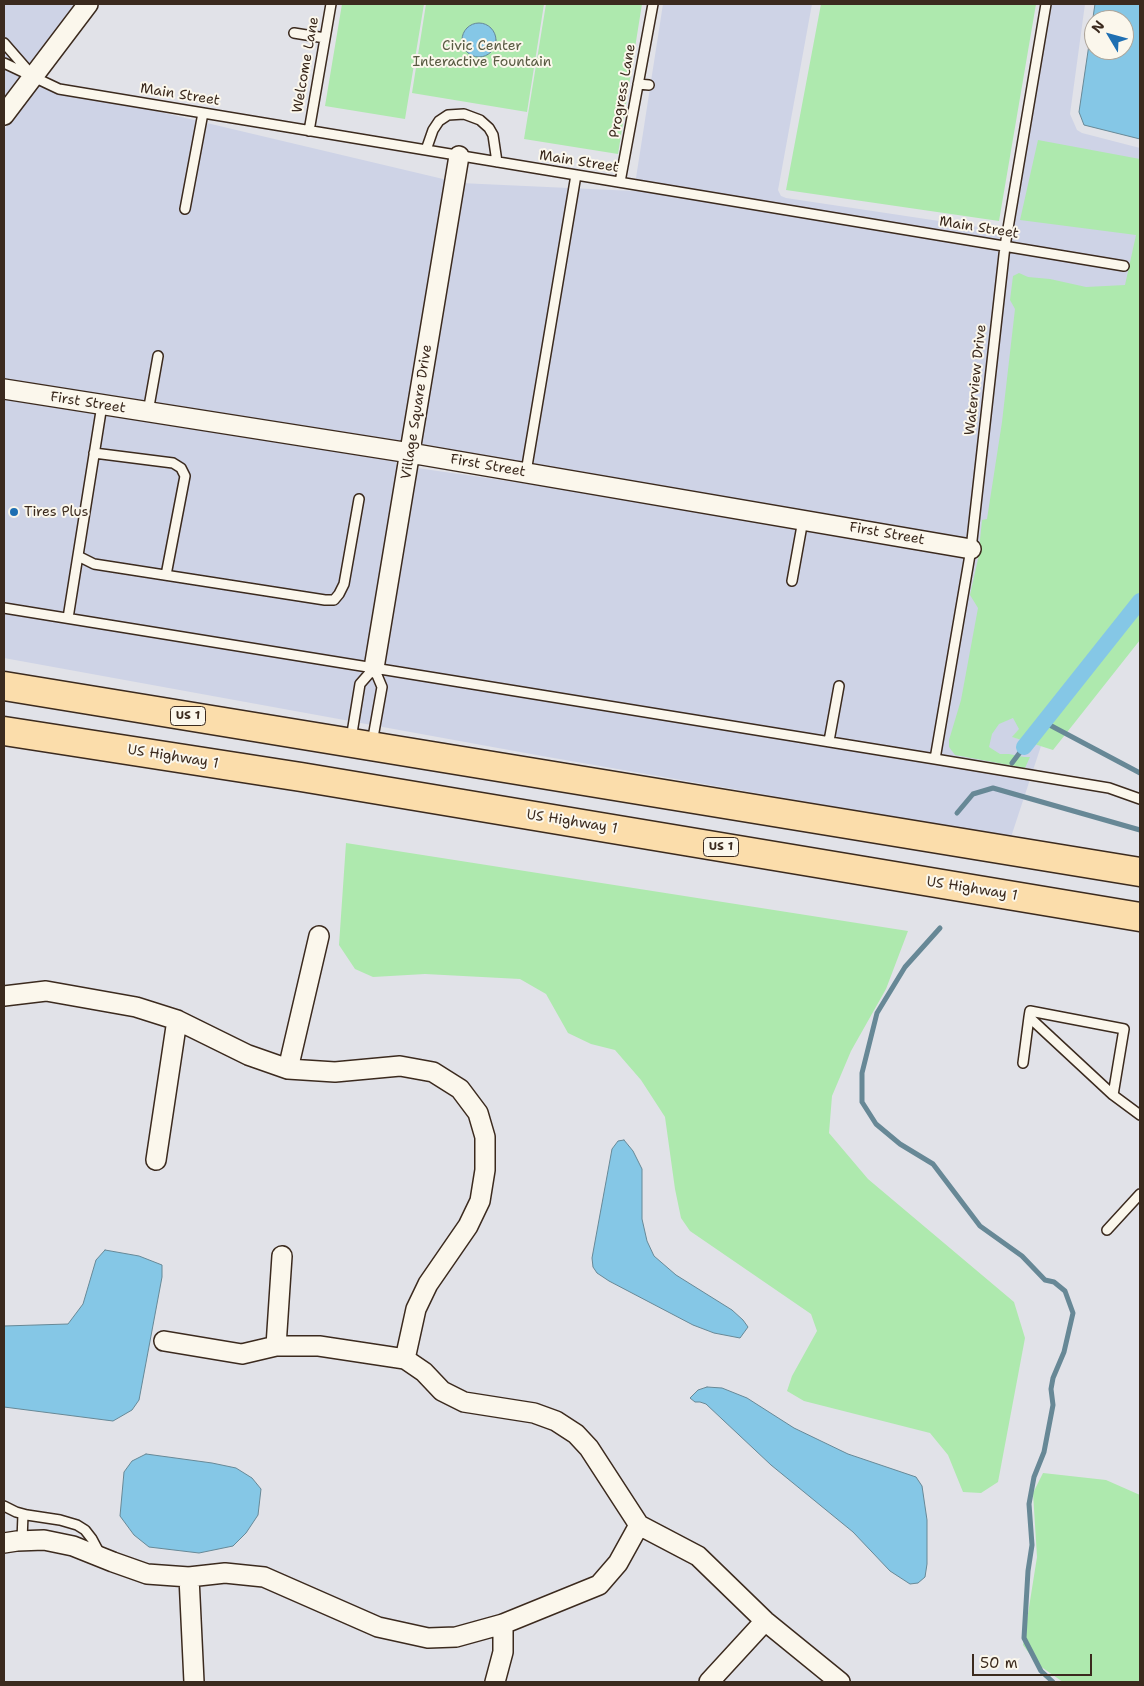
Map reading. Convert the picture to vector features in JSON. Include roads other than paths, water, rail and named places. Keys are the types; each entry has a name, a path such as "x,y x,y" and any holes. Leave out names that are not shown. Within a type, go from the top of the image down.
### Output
{"main road":[{"name":"US 1","path":"4,686 1140,872"},
{"name":"US Highway 1","path":"4,731 301,777 1140,917"},
{"path":"301,777 350,764 361,745"}],"street":[{"path":"4,115 88,4"},
{"name":"Village Square Drive","path":"374,668 459,156"},
{"name":"First Street","path":"4,389 526,472 971,549"},
{"path":"288,1069 318,936"},
{"path":"4,996 46,991 136,1007 177,1020 248,1054 288,1069 335,1072 400,1066 433,1072 460,1089 478,1113 485,1137 485,1170 480,1201 468,1226 428,1284 416,1310 405,1359"},
{"path":"156,1160 177,1020"},
{"path":"276,1346 282,1256"},
{"path":"164,1341 242,1354 276,1346 319,1346 405,1359 424,1372 442,1391 464,1402 534,1414 556,1421 576,1434 589,1448 639,1525 698,1556 766,1620 840,1682"},
{"path":"13,1542 44,1540 73,1546 147,1574 189,1577 225,1573 264,1577 378,1627 420,1636 456,1637 503,1624 599,1585 618,1563 639,1525"},
{"path":"189,1577 194,1682"},
{"path":"709,1682 766,1620"},
{"path":"495,1682 504,1652 503,1624"}],"lane":[{"name":"Welcome Lane","path":"309,131 331,4"},
{"name":"Progress Lane","path":"620,182 653,4"},
{"name":"Waterview Drive","path":"935,759 971,549 1005,246 1046,4"},
{"path":"294,33 325,38"},
{"name":"Main Street","path":"4,43 32,76"},
{"name":"Main Street","path":"4,63 59,89 1124,266"},
{"path":"638,84 649,85"},
{"path":"185,209 202,113"},
{"path":"426,150 433,130 439,121 448,115 464,114 480,120 489,128 493,135 497,162"},
{"path":"526,472 576,175"},
{"path":"148,412 158,356"},
{"path":"68,618 102,405"},
{"path":"94,453 174,463 181,468 185,476 166,575"},
{"path":"78,556 94,564 334,600 344,584 359,499"},
{"path":"792,581 803,520"},
{"path":"4,608 1109,788 1140,799"},
{"name":"Village Square Drive","path":"374,668 382,687 361,745 360,684 374,668"},
{"path":"829,741 839,686"},
{"path":"1023,1062 1030,1011 1124,1029 1113,1095"},
{"path":"1029,1017 1113,1095 1140,1115"},
{"path":"1107,1230 1140,1194"},
{"path":"4,1506 23,1514 60,1520 77,1525 85,1530 92,1539 101,1558"},
{"path":"13,1542 23,1514"}],"water":[{"path":"1095,4 1140,4 1140,139 1084,125 1079,112 1087,60 1134,60 1134,10 1094,10"},
{"path":"479,23 491,28 496,40 491,52 479,57 467,52 462,40 467,28"},
{"path":"624,1140 633,1151 642,1169 642,1219 647,1241 654,1256 676,1275 732,1310 743,1320 748,1327 740,1338 714,1333 693,1325 609,1281 597,1273 593,1267 592,1258 612,1149 618,1141"},
{"path":"105,1250 139,1256 162,1265 162,1277 139,1400 132,1410 113,1421 4,1407 4,1326 68,1324 83,1304 96,1260"},
{"path":"707,1387 722,1388 747,1398 794,1428 848,1454 916,1477 922,1486 927,1520 927,1564 925,1577 918,1583 910,1584 890,1571 853,1532 771,1465 706,1404 695,1402 690,1398 698,1390"},
{"path":"146,1454 236,1468 252,1478 261,1489 258,1515 246,1533 233,1546 199,1553 149,1547 134,1535 120,1516 124,1472 132,1461"}],"waterway":[{"path":"1024,747 1140,601"},
{"path":"1044,722 1140,773"},
{"path":"1012,763 1024,747"},
{"path":"957,813 973,794 993,788 1140,830"},
{"path":"940,928 905,967 877,1013 862,1073 862,1102 876,1124 900,1144 933,1164 980,1226 1022,1256 1045,1280 1054,1282 1065,1291 1073,1313 1064,1352 1053,1378 1051,1389 1053,1405 1044,1452 1034,1477 1029,1504 1032,1545 1028,1571 1024,1638 1041,1671 1053,1682"}],"place":[{"name":"Tires Plus","path":"14,512"}],"park label":[{"name":"Civic Center Interactive Fountain","path":"482,54"}]}
